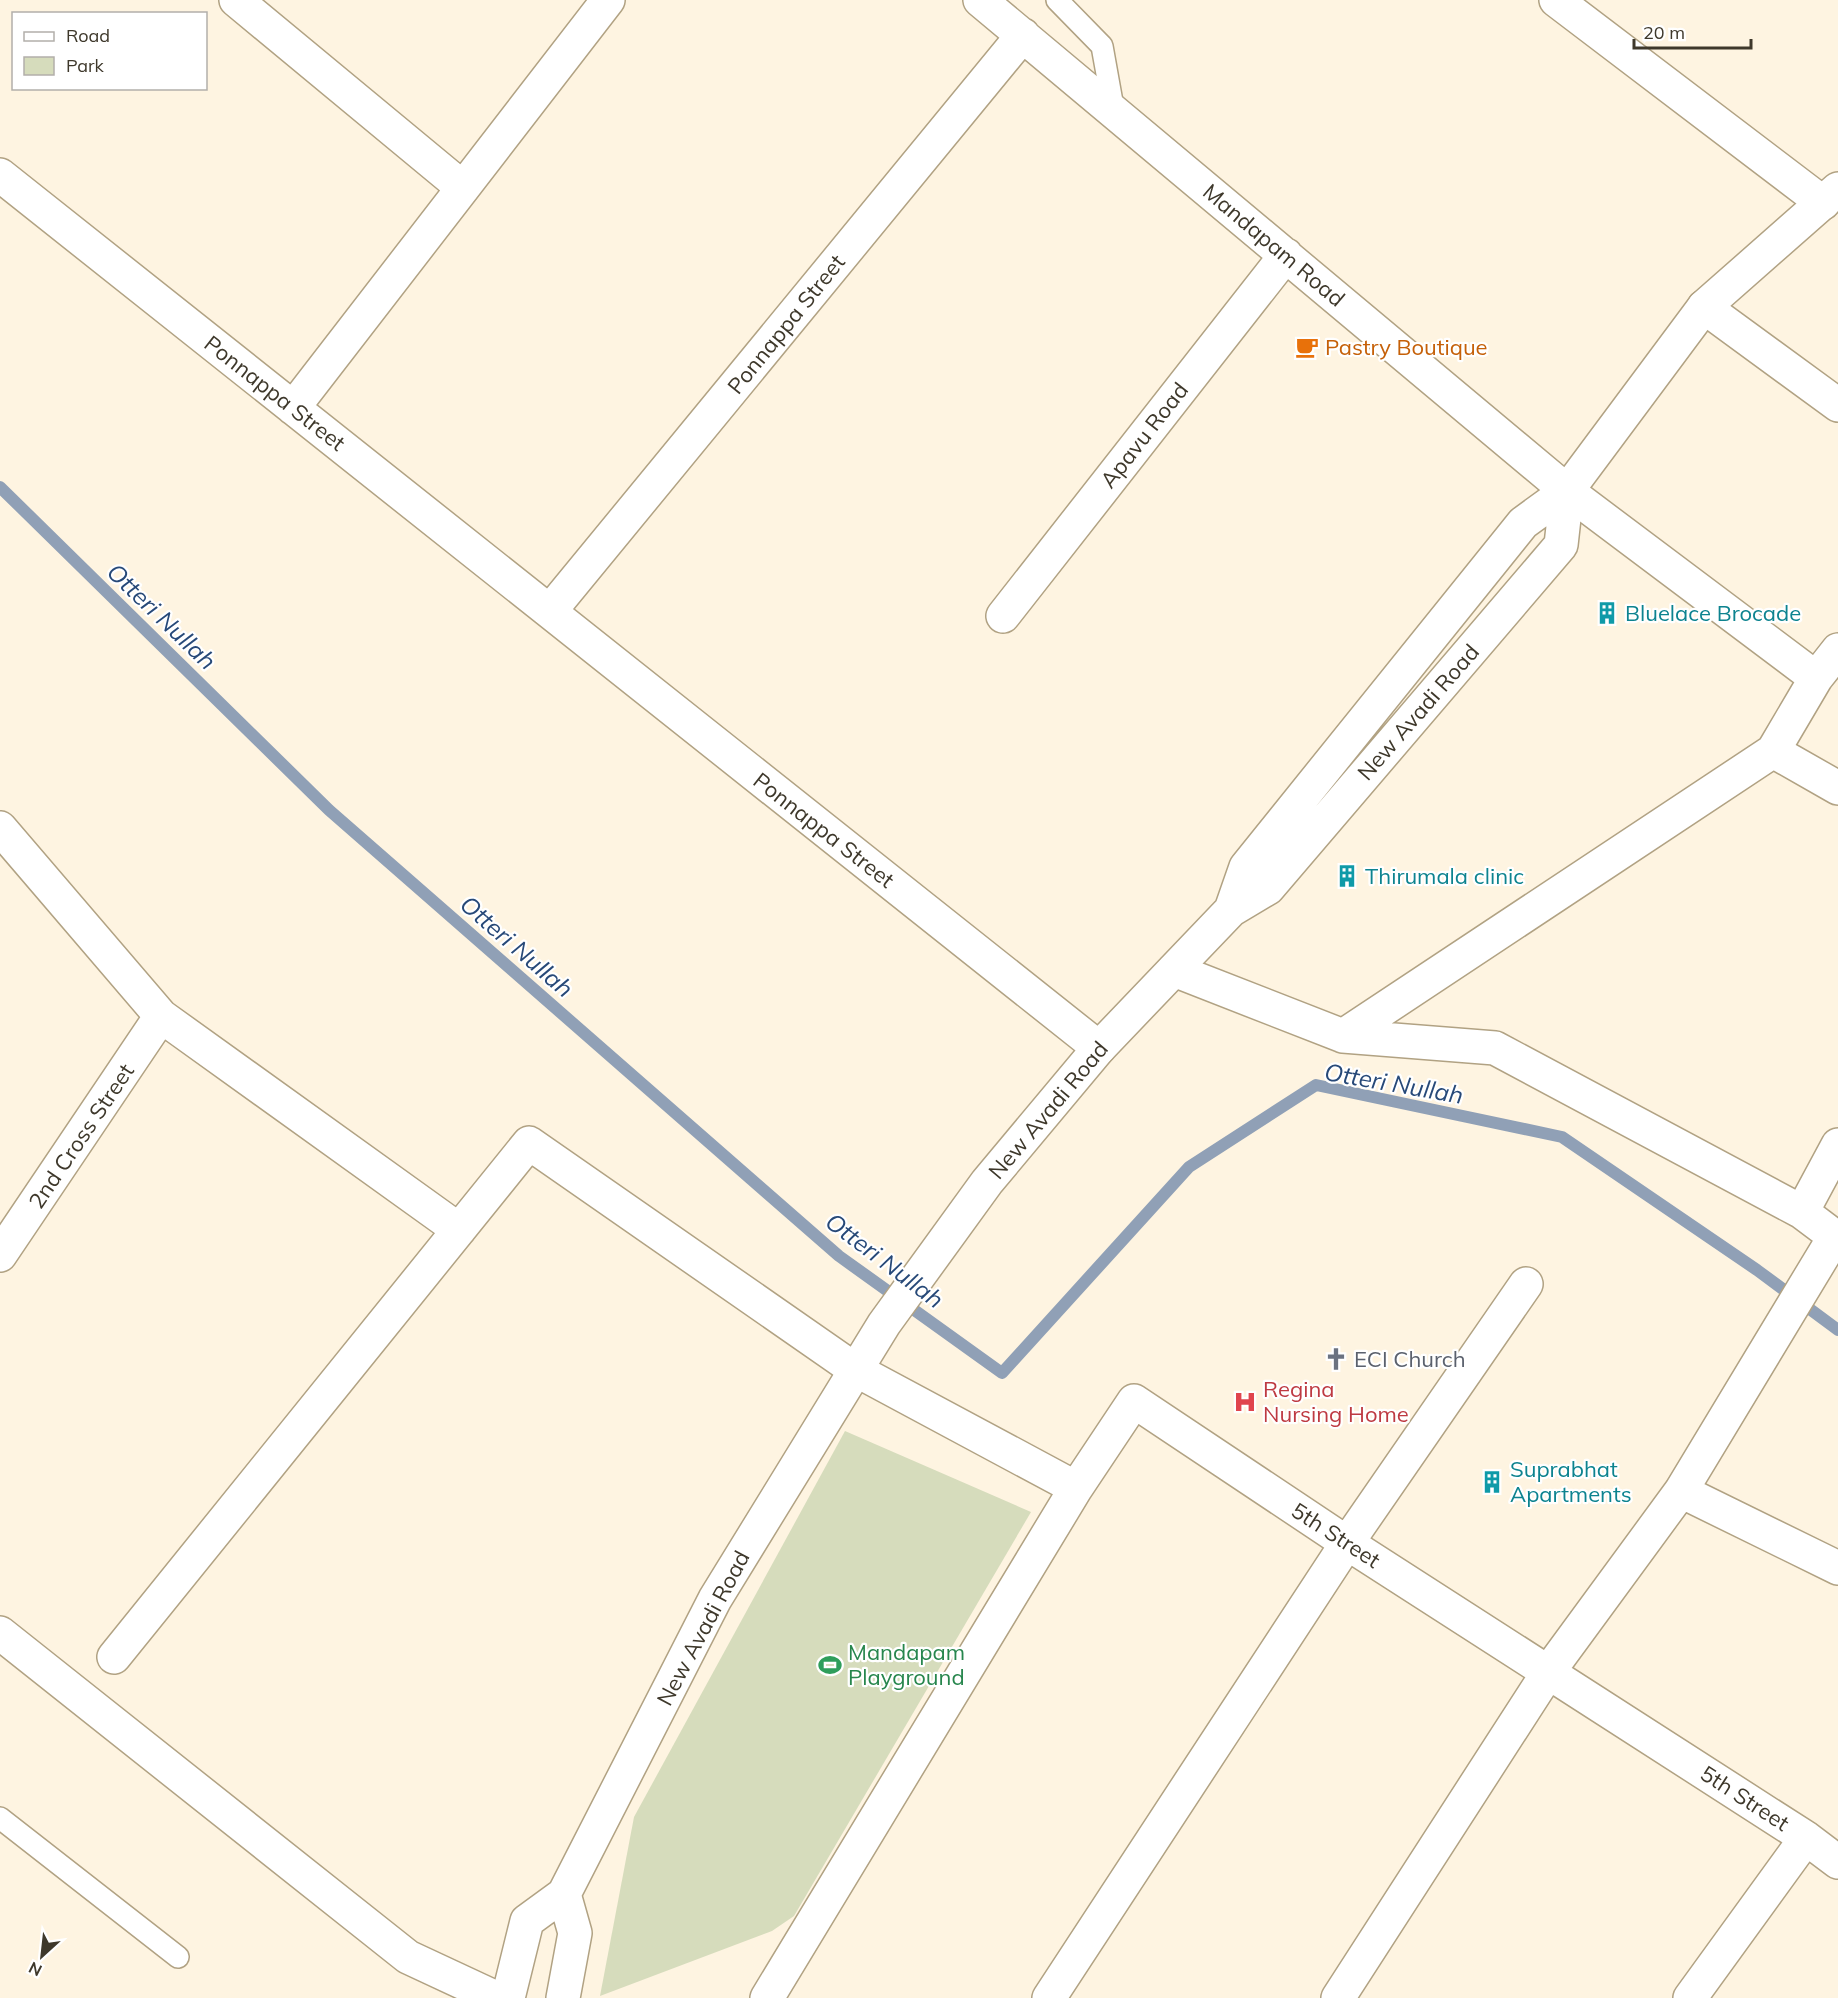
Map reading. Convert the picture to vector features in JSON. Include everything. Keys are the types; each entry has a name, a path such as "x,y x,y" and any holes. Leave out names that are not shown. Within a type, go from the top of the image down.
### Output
{"street":[{"path":"236,0 463,188"},
{"path":"293,408 608,0"},
{"name":"Mandapam Road","path":"980,0 1567,491 1816,678"},
{"path":"1556,0 1830,196"},
{"name":"Ponnappa Street","path":"549,611 1023,35"},
{"name":"Ponnappa Street","path":"0,175 1099,1048"},
{"name":"New Avadi Road","path":"1231,910 1246,867 1523,523 1567,491 1704,307 1830,196"},
{"name":"Apavu Road","path":"1003,616 1286,255"},
{"path":"1704,307 1838,405"},
{"name":"New Avadi Road","path":"508,1998 527,1921 564,1894 715,1599 854,1369 884,1324 987,1182 1099,1048 1231,910 1268,888 1561,545 1567,491"},
{"path":"1343,1036 1773,752 1816,678 1838,650"},
{"path":"1773,752 1838,788"},
{"path":"0,828 161,1016 459,1230"},
{"path":"1174,970 1343,1036 1495,1048 1802,1212 1836,1238 1816,1267 1681,1491 1549,1671 1338,1998"},
{"name":"2nd Cross Street","path":"0,1255 161,1016"},
{"path":"114,1657 528,1143 854,1369 1076,1488 767,1998"},
{"path":"1802,1212 1838,1145"},
{"path":"1049,1998 1347,1543 1526,1284"},
{"name":"5th Street","path":"1076,1488 1134,1401 1347,1543 1806,1838 1838,1862"},
{"path":"1681,1491 1838,1568"},
{"path":"0,1633 408,1957 496,1998"},
{"path":"1690,1998 1806,1838"},
{"path":"563,1998 575,1933 564,1894"}],"lane":[{"path":"1057,0 1102,46 1114,112"},
{"path":"0,1818 178,1957"}],"green space":[{"name":"Mandapam Playground","path":"845,1431 1031,1512 794,1916 772,1931 600,1996 634,1817"}],"waterway":[{"name":"Otteri Nullah","path":"0,487 329,810 839,1256 1002,1373 1189,1167 1316,1085 1562,1137 1757,1270 1838,1330"}],"place":[{"name":"Pastry Boutique","path":"1307,347"},
{"name":"Bluelace Brocade","path":"1607,613"},
{"name":"Thirumala clinic","path":"1347,876"},
{"name":"ECI Church","path":"1336,1359"},
{"name":"Regina Nursing Home","path":"1245,1402"},
{"name":"Suprabhat Apartments","path":"1492,1482"},
{"name":"Mandapam Playground","path":"830,1665"}]}
